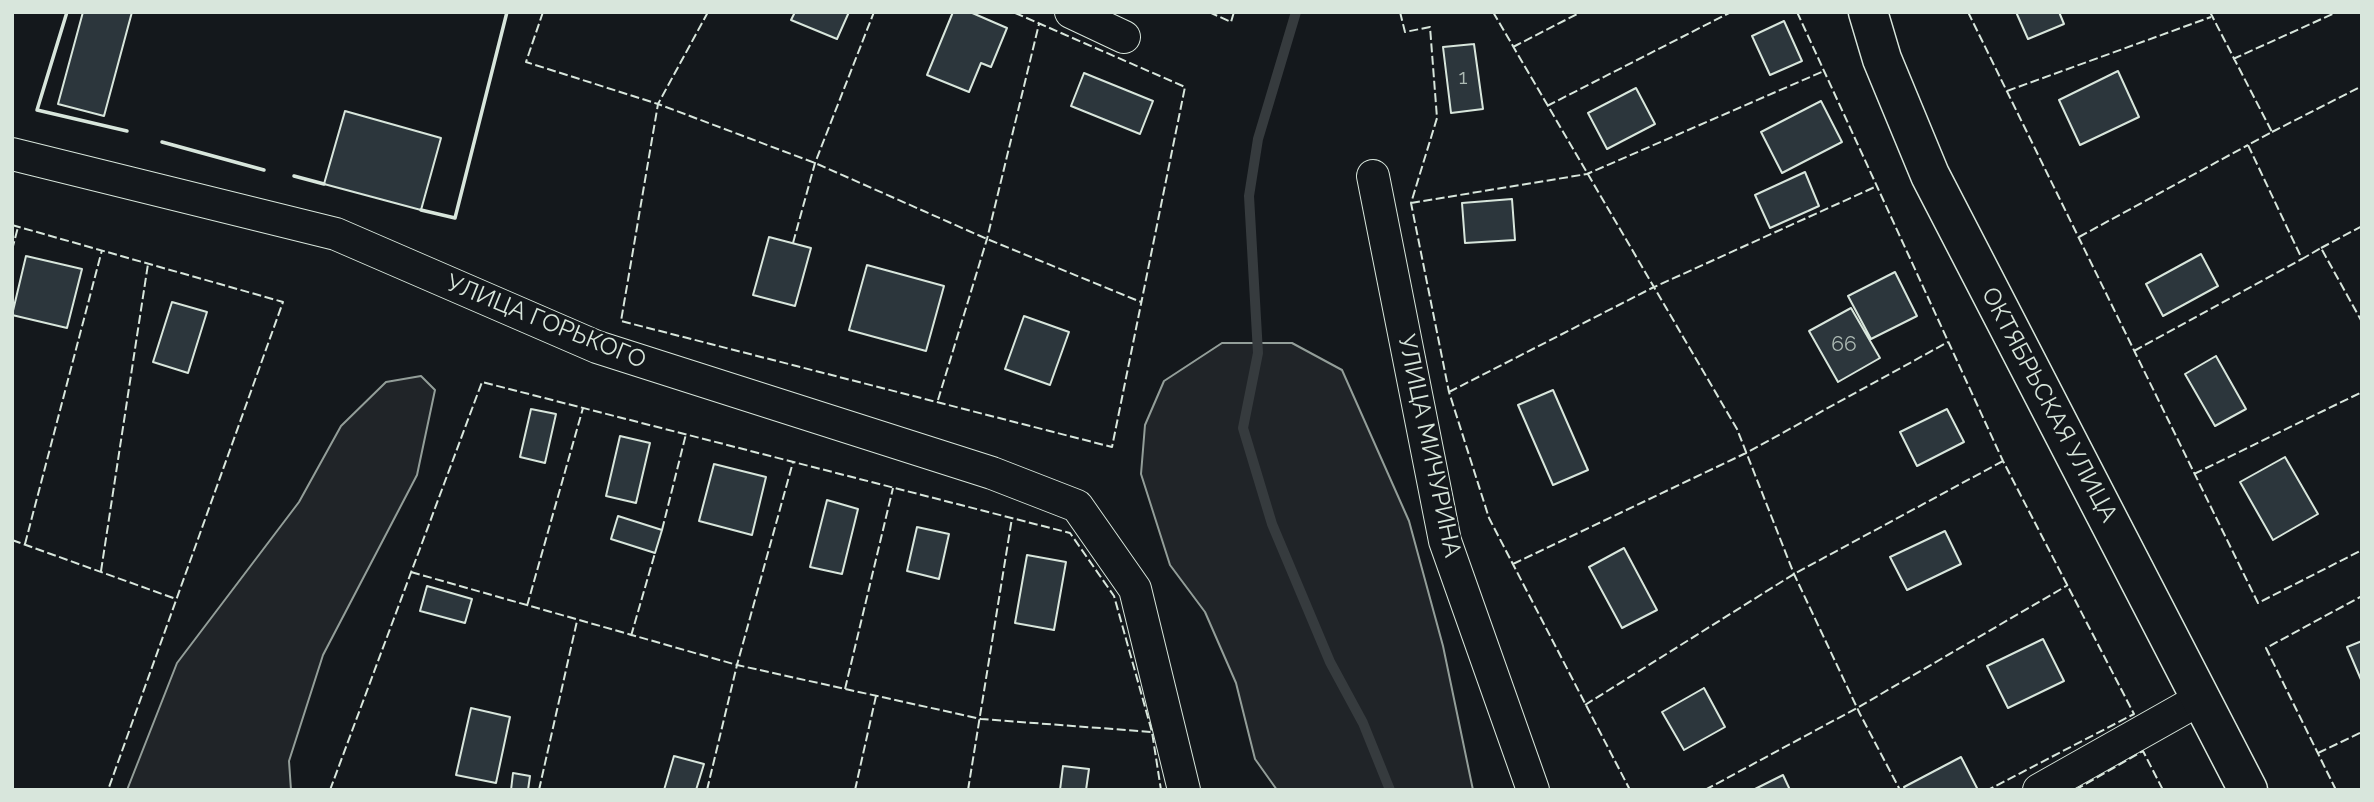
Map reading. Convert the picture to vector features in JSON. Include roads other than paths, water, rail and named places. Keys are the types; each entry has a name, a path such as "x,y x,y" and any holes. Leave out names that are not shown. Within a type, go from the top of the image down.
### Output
{"street":[{"path":"1071,12 1124,37"},
{"name":"ОКТЯБРЬСКАЯ УЛИЦА","path":"1868,12 1882,59 1930,175 2248,790"},
{"name":"УЛИЦА ГОРЬКОГО","path":"12,154 336,234 597,348 992,472 1077,506 1135,589 1184,790"},
{"name":"УЛИЦА МИЧУРИНА","path":"1373,176 1445,541 1534,790"},
{"path":"2039,790 2202,698"}],"waterway":[{"path":"1296,12 1258,139 1249,196 1258,353 1243,428 1272,524 1330,662 1363,723 1390,790"}]}
